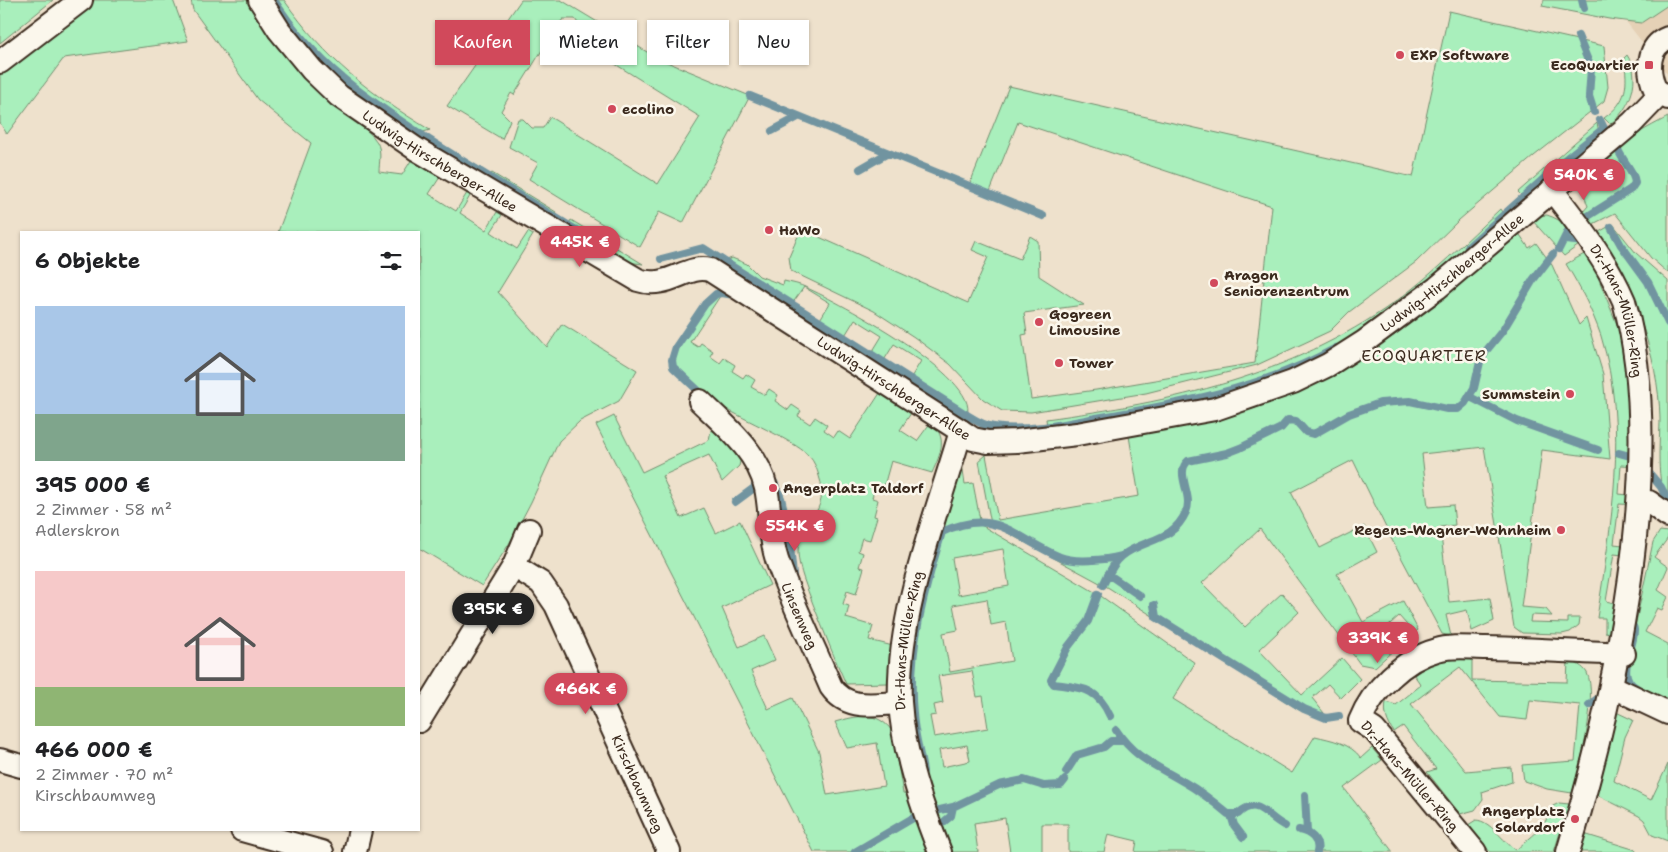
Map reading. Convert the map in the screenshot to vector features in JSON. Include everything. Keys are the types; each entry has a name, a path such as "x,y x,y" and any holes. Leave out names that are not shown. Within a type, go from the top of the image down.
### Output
{"street":[{"path":"0,62 81,0"},
{"name":"Ludwig-Hirschberger-Allee","path":"260,0 279,30 312,70 339,96 416,149 638,280 664,282 699,269 710,270 973,439 988,442 1017,441 1077,434 1215,408 1293,382 1328,365 1438,288 1664,96 1652,82 1650,65 1654,49 1658,43 1668,38"},
{"name":"Dr.-Hans-Müller-Ring","path":"1552,190 1604,261 1630,317 1641,354 1648,398 1651,452 1649,502 1638,582 1617,689 1568,852"},
{"name":"Linsenweg","path":"700,402 744,445 762,477 766,486 771,534 776,558 831,686 837,695 851,703 900,703"},
{"name":"Dr.-Hans-Müller-Ring","path":"940,852 913,772 900,703 903,652 912,600 961,431"},
{"path":"1649,502 1668,516"},
{"path":"420,719 514,566 529,530"},
{"name":"Kirschbaumweg","path":"514,566 541,583 556,605 669,852"},
{"name":"Dr.-Hans-Müller-Ring","path":"1475,852 1374,730 1360,721 1380,688 1400,670 1425,654 1438,649 1500,648 1624,654"},
{"path":"1617,689 1668,713"},
{"path":"0,760 20,766"},
{"path":"246,831 322,852"},
{"path":"355,852 360,831"}],"shaded area":[{"path":"1609,0 1668,0 1668,75"}],"green space":[{"path":"0,0 53,0 0,43"},
{"path":"95,0 173,0 188,41 64,58 7,134 0,123 0,68"},
{"path":"191,0 247,0 274,42 306,80 330,103 373,136 379,149 379,172 402,175 412,159 440,177 429,194 456,211 467,193 470,196 460,213 486,230 497,212 502,215 491,232 517,249 528,232 533,235 498,292 547,347 562,324 637,370 619,401 580,421 559,441 509,544 482,586 420,549 420,231 278,231 311,143 258,100 193,10"},
{"path":"274,0 284,0 316,41 350,74 387,102 430,130 420,133 378,105 339,75 304,40"},
{"path":"521,0 561,0 594,20 540,20 540,54 514,95 511,93 501,111 510,120 502,139 447,106 476,65 530,65 530,20 507,20"},
{"path":"1544,0 1668,0 1668,5 1641,23 1542,6"},
{"path":"1449,11 1604,46 1608,87 1604,101 1534,156 1459,220 1416,262 1349,312 1330,331 1257,365 1146,393 1031,412 1002,411 983,399 950,364 914,337 874,311 791,271 789,257 801,229 968,303 988,257 972,250 976,241 1020,259 1030,236 1038,241 1039,276 1084,305 1024,313 1027,334 1022,335 1031,399 1255,363 1272,206 1018,122 989,194 969,186 1009,86 1413,177"},
{"path":"637,46 647,52 647,65 674,65 750,96 683,223 659,212 640,247 529,179 538,163 509,147 518,119 523,119 532,128 543,128 550,117 658,184 700,117 617,65 637,65"},
{"path":"1627,55 1634,73 1632,92 1624,110 1610,124 1604,118 1618,105 1625,92 1624,58"},
{"path":"1668,117 1668,273 1651,258 1615,213 1591,225 1582,213 1588,206 1585,192 1589,178 1598,164 1626,141"},
{"path":"1597,123 1599,132 1523,197 1518,192"},
{"path":"492,173 556,212 553,216 486,177"},
{"path":"1500,209 1504,215 1415,295 1333,349 1275,375 1229,392 1146,410 1047,426 1046,419 1139,404 1228,382 1314,350 1355,328 1409,292"},
{"path":"1547,215 1567,226 1579,245 1564,256 1532,220 1539,216"},
{"path":"571,220 643,264 627,262 568,225"},
{"path":"1613,224 1636,253 1668,281 1668,501 1661,484 1658,395 1655,370 1649,346 1622,276 1599,232"},
{"path":"1518,232 1529,248 1536,243 1552,265 1579,325 1586,318 1603,374 1610,459 1542,450 1521,607 1546,609 1552,616 1531,615 1530,622 1568,623 1568,618 1580,618 1579,625 1570,632 1562,634 1522,633 1514,627 1484,447 1422,454 1428,507 1453,505 1455,525 1440,527 1449,602 1490,598 1494,621 1472,631 1467,610 1446,615 1451,636 1442,634 1392,540 1353,460 1291,492 1320,548 1364,526 1377,552 1337,574 1363,622 1403,601 1418,630 1414,633 1399,616 1382,631 1396,648 1375,667 1360,664 1260,529 1202,583 1245,627 1282,593 1299,612 1259,650 1302,695 1342,658 1360,679 1341,698 1328,684 1312,698 1324,713 1299,710 1109,588 991,524 979,461 986,455 998,520 1139,496 1129,436 1240,413 1293,393 1329,376 1363,356 1427,311"},
{"path":"1588,252 1624,342 1639,466 1621,465 1619,494 1637,496 1637,505 1619,504 1614,544 1632,546 1631,556 1614,554 1606,601 1622,605 1610,633 1605,632 1605,618 1597,618 1612,512 1615,476 1614,405 1609,370 1601,336 1594,317 1566,264"},
{"path":"732,258 747,264 759,276 783,285 784,281 804,287 792,304 724,261"},
{"path":"804,287 847,308 874,324 904,342 930,362 952,381 965,399 967,415 910,379 921,361 894,344 883,362 871,354 882,336 855,319 844,337 819,321 830,303"},
{"path":"722,293 690,342 698,347 701,343 713,351 710,356 720,363 724,358 735,365 732,371 743,378 746,374 755,380 751,387 765,395 769,389 778,395 775,401 788,410 792,405 801,411 798,416 810,424 815,417 827,425 824,430 834,437 838,431 850,439 882,390 913,410 900,430 917,441 931,422 940,434 940,452 932,473 891,461 884,486 876,484 872,498 878,500 874,516 877,517 870,540 862,538 858,551 863,553 859,567 864,568 856,594 847,591 843,604 849,606 846,618 873,626 869,640 893,646 891,675 888,683 846,684 804,579 798,553 799,543 818,509 822,488 812,460 796,446 778,435 709,399 690,386 677,373 672,360 675,348 706,303 711,298"},
{"path":"614,416 642,472 709,440 711,430 719,434 741,458 739,466 722,482 709,455 662,476 681,518 704,508 716,533 740,521 770,585 722,608 739,647 764,636 775,660 751,671 768,709 793,698 819,752 827,795 884,786 877,743 847,748 835,722 866,716 873,717 886,724 892,731 903,793 908,794 927,852 814,852 596,425"},
{"path":"962,463 965,484 973,483 981,525 1098,594 1195,663 1173,699 1292,773 1315,736 1346,746 1361,758 1372,748 1382,760 1344,788 1393,852 1135,852 1137,841 1108,834 1104,852 1068,852 1068,824 1042,824 1042,852 1010,852 1005,818 974,823 978,852 952,852 930,799 923,771 913,715 912,683 916,637 923,602 942,532 954,471","holes":["1003,549 1009,586 958,595 952,558","987,599 991,625 1006,622 1012,661 950,672 943,633 958,630 953,605","972,671 977,697 983,696 988,728 934,737 930,716 936,715 934,705 943,703 938,676","967,745 970,761 942,767 939,750"]},
{"path":"1660,531 1668,532 1668,538 1654,557 1668,567 1658,590 1668,597 1662,610 1657,608 1645,632 1668,644 1668,703 1636,687 1631,682 1626,669 1653,542"},
{"path":"1472,659 1472,680 1567,682 1568,661 1579,665 1587,673 1590,683 1590,698 1587,732 1572,793 1547,789 1524,781 1522,765 1575,761 1580,705 1530,700 1527,720 1500,717 1460,667 1411,704 1466,771 1511,767 1512,782 1482,792 1483,799 1475,810 1460,814 1427,772 1436,769 1403,726 1394,732 1387,718 1386,702 1396,705 1421,685 1414,675 1428,666 1441,661"},
{"path":"1614,711 1633,720 1625,737 1614,781 1651,800 1668,764 1668,841 1652,835 1644,820 1639,816 1595,794"},
{"path":"1559,803 1569,804 1554,852 1490,852 1468,825 1476,820 1487,824 1516,850 1542,827 1551,807"},
{"path":"1584,834 1636,850 1635,852 1579,852"}],"waterway":[{"path":"274,0 306,43 324,62 363,94 428,139 594,241"},
{"path":"1582,0 1584,8"},
{"path":"1578,36 1591,68 1589,96 1594,112"},
{"path":"750,96 1043,216"},
{"path":"772,131 798,117"},
{"path":"1468,247 1569,156 1604,128 1600,120"},
{"path":"1585,218 1631,189 1635,183 1617,147"},
{"path":"860,169 888,153"},
{"path":"1611,227 1621,245 1648,282 1668,323"},
{"path":"1559,249 1569,229"},
{"path":"1565,240 1585,242"},
{"path":"661,259 703,248 973,419 994,427 1020,429 1045,427 1189,401 1279,374 1336,348"},
{"path":"1103,585 1113,566 1122,556 1131,550 1166,535 1180,522 1188,505 1183,478 1184,466 1188,461 1227,453 1240,448 1281,428 1288,420 1296,421 1306,432 1314,434 1349,414 1380,403 1410,401 1447,409 1458,409 1465,403 1474,388 1480,362 1486,351 1503,330 1533,280 1553,254"},
{"path":"704,396 673,367 672,360 676,347 705,304 716,294 734,295"},
{"path":"1470,397 1517,421 1598,450"},
{"path":"1619,453 1637,458"},
{"path":"1645,468 1661,487 1668,501"},
{"path":"735,502 754,488 757,479"},
{"path":"774,482 781,498 788,528 793,575"},
{"path":"923,771 914,721 912,668 923,599 942,532 961,525 991,524 1017,534 1066,559 1090,560 1121,556"},
{"path":"1108,574 1140,596"},
{"path":"1098,594 1088,621 1068,647 1051,680 1054,684 1081,688 1094,694 1100,699 1110,716"},
{"path":"1154,605 1156,617 1304,709 1326,718 1339,716"},
{"path":"1629,619 1634,630 1626,669 1630,683 1637,688"},
{"path":"1589,705 1604,694"},
{"path":"1116,730 1138,755 1196,789 1228,814 1238,814 1245,809 1257,807 1285,826"},
{"path":"1066,772 1077,755 1104,747 1111,741 1123,741"},
{"path":"855,852 918,815 953,807 999,785 1024,780 1044,786 1061,785 1065,780"},
{"path":"1305,795 1307,832"},
{"path":"935,829 951,816 953,807"},
{"path":"1231,815 1234,825 1243,837"},
{"path":"1299,830 1316,840 1317,852"}],"place":[{"name":"EXP Software","path":"1400,55"},
{"name":"EcoQuartier","path":"1649,65"},
{"name":"ecolino","path":"612,109"},
{"name":"HaWo","path":"769,230"},
{"name":"Aragon Seniorenzentrum","path":"1214,283"},
{"name":"Gogreen Limousine","path":"1039,322"},
{"name":"Tower","path":"1059,363"},
{"name":"Summstein","path":"1570,394"},
{"name":"Angerplatz Taldorf","path":"773,488"},
{"name":"Regens-Wagner-Wohnheim","path":"1561,530"},
{"name":"Angerplatz Solardorf","path":"1575,819"}],"district":[{"name":"ECOQUARTIER","path":"1424,355"}]}
